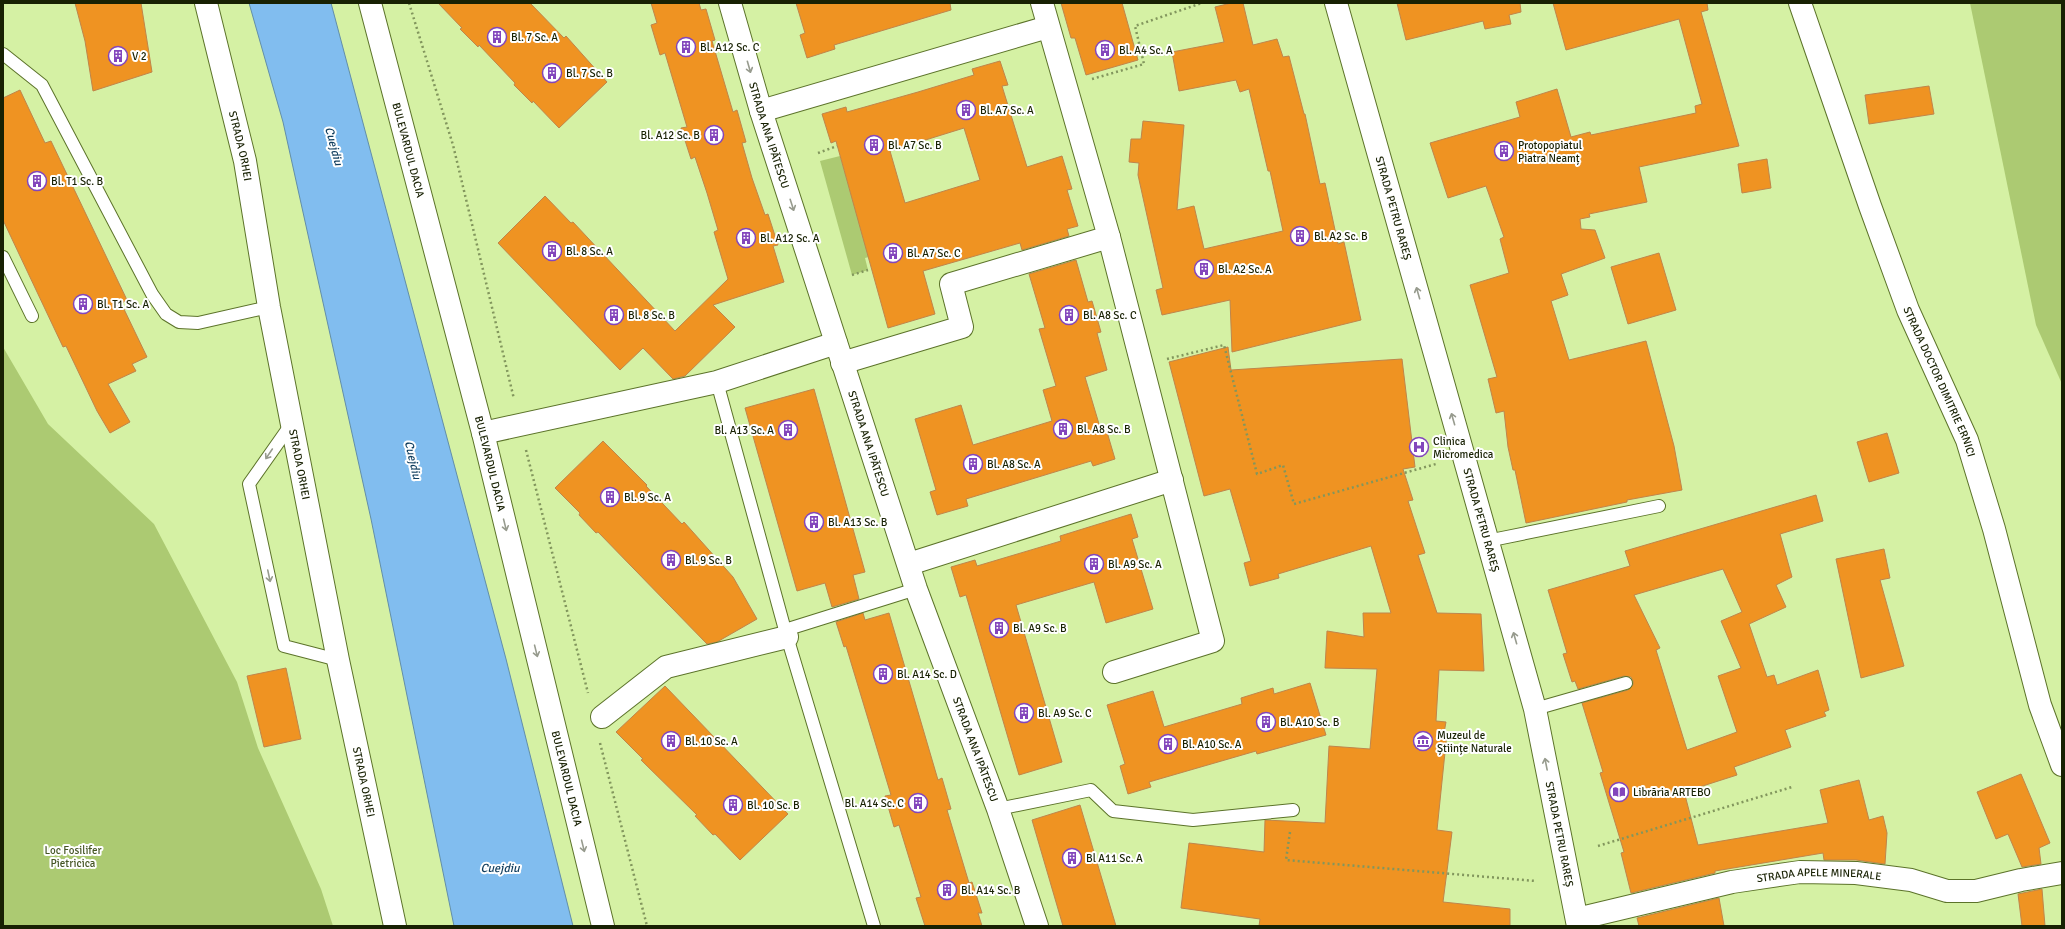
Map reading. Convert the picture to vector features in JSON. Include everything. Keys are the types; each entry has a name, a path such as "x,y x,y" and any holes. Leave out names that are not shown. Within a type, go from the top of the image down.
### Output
{"street":[{"name":"STRADA ORHEI","path":"206,3 245,161 269,307 338,660 395,926"},
{"name":"BULEVARDUL DACIA","path":"370,3 483,433 603,926"},
{"name":"STRADA ANA IPĂTESCU","path":"730,3 761,111 916,589 998,809 1037,926"},
{"path":"1042,3 1109,237 1213,641 1114,672"},
{"name":"STRADA PETRU RAREȘ","path":"1336,3 1535,709 1578,923"},
{"name":"STRADA DOCTOR DIMITRIE ERNICI","path":"1800,3 1870,206 1908,310 1967,440 1994,529 2040,705 2062,765"},
{"path":"761,111 1048,27"},
{"path":"483,433 520,423 717,382 839,353 962,327 951,284 1109,237"},
{"path":"909,564 1172,480"},
{"path":"602,717 666,667 786,633"},
{"name":"STRADA APELE MINERALE","path":"1578,923 1732,882 1800,872 1856,873 1911,880 1947,891 1976,891 2021,880 2062,874"}],"lane":[{"path":"3,54 42,85 152,294 166,314 179,322 198,323 269,307"},
{"path":"3,257 32,316"},
{"path":"717,382 786,633 874,926"},
{"path":"292,423 249,484 284,646 338,660"},
{"path":"1488,541 1659,506"},
{"path":"786,633 916,589"},
{"path":"1535,709 1626,683"},
{"path":"998,809 1091,790 1113,811 1193,820 1292,810"}],"path":[{"path":"409,3 453,145 588,696"},
{"path":"1066,86 1144,64 1135,26 1202,3"},
{"path":"818,153 837,146"},
{"path":"852,276 868,270"},
{"path":"1143,365 1224,345 1257,474 1283,466 1294,504 1436,464"},
{"path":"600,742 646,926"},
{"path":"1598,846 1792,787"},
{"path":"1292,810 1286,860 1536,881"}],"green space":[{"path":"1970,3 2062,3 2062,384 2036,325"},
{"path":"840,156 869,257 865,258 868,270 852,275 820,161"},
{"name":"Loc Fosilifer Pietricica","path":"3,347 48,424 154,524 237,682 258,748 321,889 333,926 3,926"}],"water":[{"name":"Cuejdiu","path":"249,3 331,3 506,659 573,926 454,926 371,519 283,122"}],"building":[{"name":"V 2","path":"75,3 141,3 152,72 93,91 85,41"},
{"name":"Bl. 7 Sc. B","path":"438,3 530,3 564,38 566,36 607,82 559,128 533,101 532,103 514,85 515,83 479,45 478,47 460,29 462,28"},
{"path":"651,3 699,3 701,10 706,9 715,40 712,41 733,112 737,110 746,142 742,143 752,178 765,215 768,214 778,245 773,246 784,282 713,305 735,327 685,376 673,379 643,348 620,370 498,243 545,196 571,223 573,222 675,331 728,279 714,232 718,230 707,193 695,157 691,159 681,128 687,127 665,53 660,55 651,25 657,23"},
{"path":"796,3 950,3 951,10 834,45 835,49 807,58 800,35 805,33"},
{"name":"Bl. A4 Sc. A","path":"1061,3 1122,3 1138,60 1086,75 1075,38 1071,38"},
{"path":"1231,3 1243,3 1253,45 1277,39 1283,57 1289,56 1305,114 1320,184 1325,183 1338,244 1344,242 1361,320 1232,352 1230,300 1162,315 1156,290 1163,288 1138,175 1139,163 1129,162 1131,139 1141,139 1143,121 1184,125 1177,210 1194,206 1204,249 1283,231 1270,171 1268,171 1249,89 1240,92 1236,80 1179,91 1172,52 1224,42 1215,7"},
{"path":"1397,3 1520,3 1521,12 1509,15 1511,24 1485,29 1483,21 1406,40"},
{"path":"1553,3 1707,3 1708,10 1701,12 1739,146 1639,167 1647,202 1589,214 1590,217 1580,219 1581,229 1595,230 1605,258 1561,274 1568,295 1551,301 1569,360 1646,341 1674,446 1682,490 1627,500 1627,502 1526,523 1515,470 1513,470 1508,447 1504,411 1496,413 1488,379 1497,377 1470,285 1509,273 1500,239 1504,237 1486,186 1448,198 1430,143 1520,117 1516,102 1557,89 1571,137 1590,132 1591,135 1696,113 1695,106 1702,104 1679,19 1566,50"},
{"path":"1000,61 1008,85 1002,86 1027,167 1062,156 1072,189 1067,190 1078,226 1067,229 1069,236 1022,250 1020,243 923,271 935,314 888,328 836,141 831,143 822,114 846,107 847,112 918,92 974,75 972,69","holes":["964,128 980,180 905,203 890,151"]},
{"path":"1929,86 1934,114 1869,124 1865,95"},
{"path":"20,90 45,143 51,141 127,300 122,303 122,305 147,357 132,364 136,371 108,384 130,422 110,433 97,411 66,346 63,347 3,220 3,98"},
{"path":"1767,159 1771,188 1742,193 1738,164"},
{"path":"1659,253 1676,310 1628,324 1611,267"},
{"path":"1076,260 1088,302 1092,301 1101,332 1097,333 1107,370 1085,377 1102,434 1107,432 1115,459 1093,466 1091,461 966,499 968,506 937,515 930,492 936,490 915,419 961,405 973,445 1052,421 1043,390 1056,386 1039,329 1045,328 1029,274"},
{"path":"1228,347 1231,370 1402,359 1415,467 1403,469 1413,500 1408,501 1425,553 1418,555 1437,613 1481,614 1484,671 1439,670 1436,721 1446,722 1444,733 1447,733 1437,830 1452,832 1443,902 1510,909 1510,926 1259,926 1260,919 1181,908 1189,843 1264,852 1265,820 1325,823 1329,746 1370,749 1377,669 1325,668 1327,631 1364,637 1363,613 1391,613 1371,546 1278,574 1279,578 1250,586 1244,563 1251,561 1230,489 1204,496 1169,362"},
{"path":"814,389 865,572 853,575 859,599 832,607 825,583 797,591 745,408"},
{"path":"1887,433 1899,473 1869,482 1857,442"},
{"path":"603,441 647,485 646,486 682,524 684,522 733,577 757,619 717,642 707,644 598,532 596,533 579,515 580,513 555,488"},
{"path":"1816,495 1823,521 1780,534 1792,577 1776,585 1786,607 1749,624 1767,677 1774,675 1777,685 1818,670 1829,710 1824,712 1826,716 1785,730 1791,747 1734,767 1737,775 1687,791 1688,794 1685,795 1698,845 1828,823 1820,790 1859,780 1869,820 1883,816 1887,833 1885,864 1856,860 1824,860 1823,853 1715,871 1715,873 1631,893 1621,853 1624,852 1600,773 1603,772 1582,703 1628,690 1633,685 1633,681 1631,677 1624,676 1578,689 1575,681 1572,682 1563,654 1567,653 1548,590 1630,566 1625,551","holes":["1723,569 1742,612 1721,621 1741,668 1718,676 1737,732 1687,750 1656,650 1660,648 1634,595"]},
{"path":"1131,514 1138,537 1132,539 1153,609 1106,623 1094,582 1016,605 1062,762 1019,775 966,595 960,597 951,567 975,560 977,566 1061,541 1060,536"},
{"path":"1884,549 1890,578 1880,580 1904,666 1861,678 1836,559"},
{"path":"863,613 865,620 889,613 938,780 942,778 951,809 947,810 969,883 972,882 982,913 978,913 982,926 925,926 916,898 921,897 899,825 894,827 885,796 891,795 846,646 844,647 836,622"},
{"path":"286,668 301,739 264,747 247,676"},
{"path":"1310,683 1326,735 1257,754 1256,751 1149,782 1151,787 1128,794 1120,766 1125,764 1107,705 1153,691 1164,727 1242,704 1241,698 1273,688 1274,694"},
{"path":"665,686 788,814 740,860 715,834 713,835 695,816 697,815 641,760 643,759 616,732"},
{"path":"2021,774 2050,843 2039,848 2041,864 2022,867 2008,834 1996,839 1977,792"},
{"name":"Bl A11 Sc. A","path":"1080,805 1116,926 1063,926 1032,820"},
{"path":"2042,889 2045,926 2022,926 2018,894"},
{"path":"1719,898 1724,926 1639,926 1637,918"}],"place":[{"name":"Bl. 7 Sc. A","path":"497,37"},
{"name":"Bl. A12 Sc. C","path":"686,47"},
{"name":"Bl. A4 Sc. A","path":"1105,50"},
{"name":"V 2","path":"118,56"},
{"name":"Bl. 7 Sc. B","path":"552,73"},
{"name":"Bl. A7 Sc. A","path":"966,110"},
{"name":"Bl. A12 Sc. B","path":"714,135"},
{"name":"Bl. A7 Sc. B","path":"874,145"},
{"name":"Protopopiatul Piatra Neamț","path":"1504,151"},
{"name":"Bl. T1 Sc. B","path":"37,181"},
{"name":"Bl. A2 Sc. B","path":"1300,236"},
{"name":"Bl. A12 Sc. A","path":"746,238"},
{"name":"Bl. 8 Sc. A","path":"552,251"},
{"name":"Bl. A7 Sc. C","path":"893,253"},
{"name":"Bl. A2 Sc. A","path":"1204,269"},
{"name":"Bl. T1 Sc. A","path":"83,304"},
{"name":"Bl. 8 Sc. B","path":"614,315"},
{"name":"Bl. A8 Sc. C","path":"1069,315"},
{"name":"Bl. A8 Sc. B","path":"1063,429"},
{"name":"Bl. A13 Sc. A","path":"788,430"},
{"name":"Clinica Micromedica","path":"1419,447"},
{"name":"Bl. A8 Sc. A","path":"973,464"},
{"name":"Bl. 9 Sc. A","path":"610,497"},
{"name":"Bl. A13 Sc. B","path":"814,522"},
{"name":"Bl. 9 Sc. B","path":"671,560"},
{"name":"Bl. A9 Sc. A","path":"1094,564"},
{"name":"Bl. A9 Sc. B","path":"999,628"},
{"name":"Bl. A14 Sc. D","path":"883,674"},
{"name":"Bl. A9 Sc. C","path":"1024,713"},
{"name":"Bl. A10 Sc. B","path":"1266,722"},
{"name":"Bl. 10 Sc. A","path":"671,741"},
{"name":"Muzeul de Științe Naturale","path":"1423,741"},
{"name":"Bl. A10 Sc. A","path":"1168,744"},
{"name":"Librăria ARTEBO","path":"1619,792"},
{"name":"Bl. A14 Sc. C","path":"918,803"},
{"name":"Bl. 10 Sc. B","path":"733,805"},
{"name":"Bl A11 Sc. A","path":"1072,858"},
{"name":"Bl. A14 Sc. B","path":"947,890"}]}
